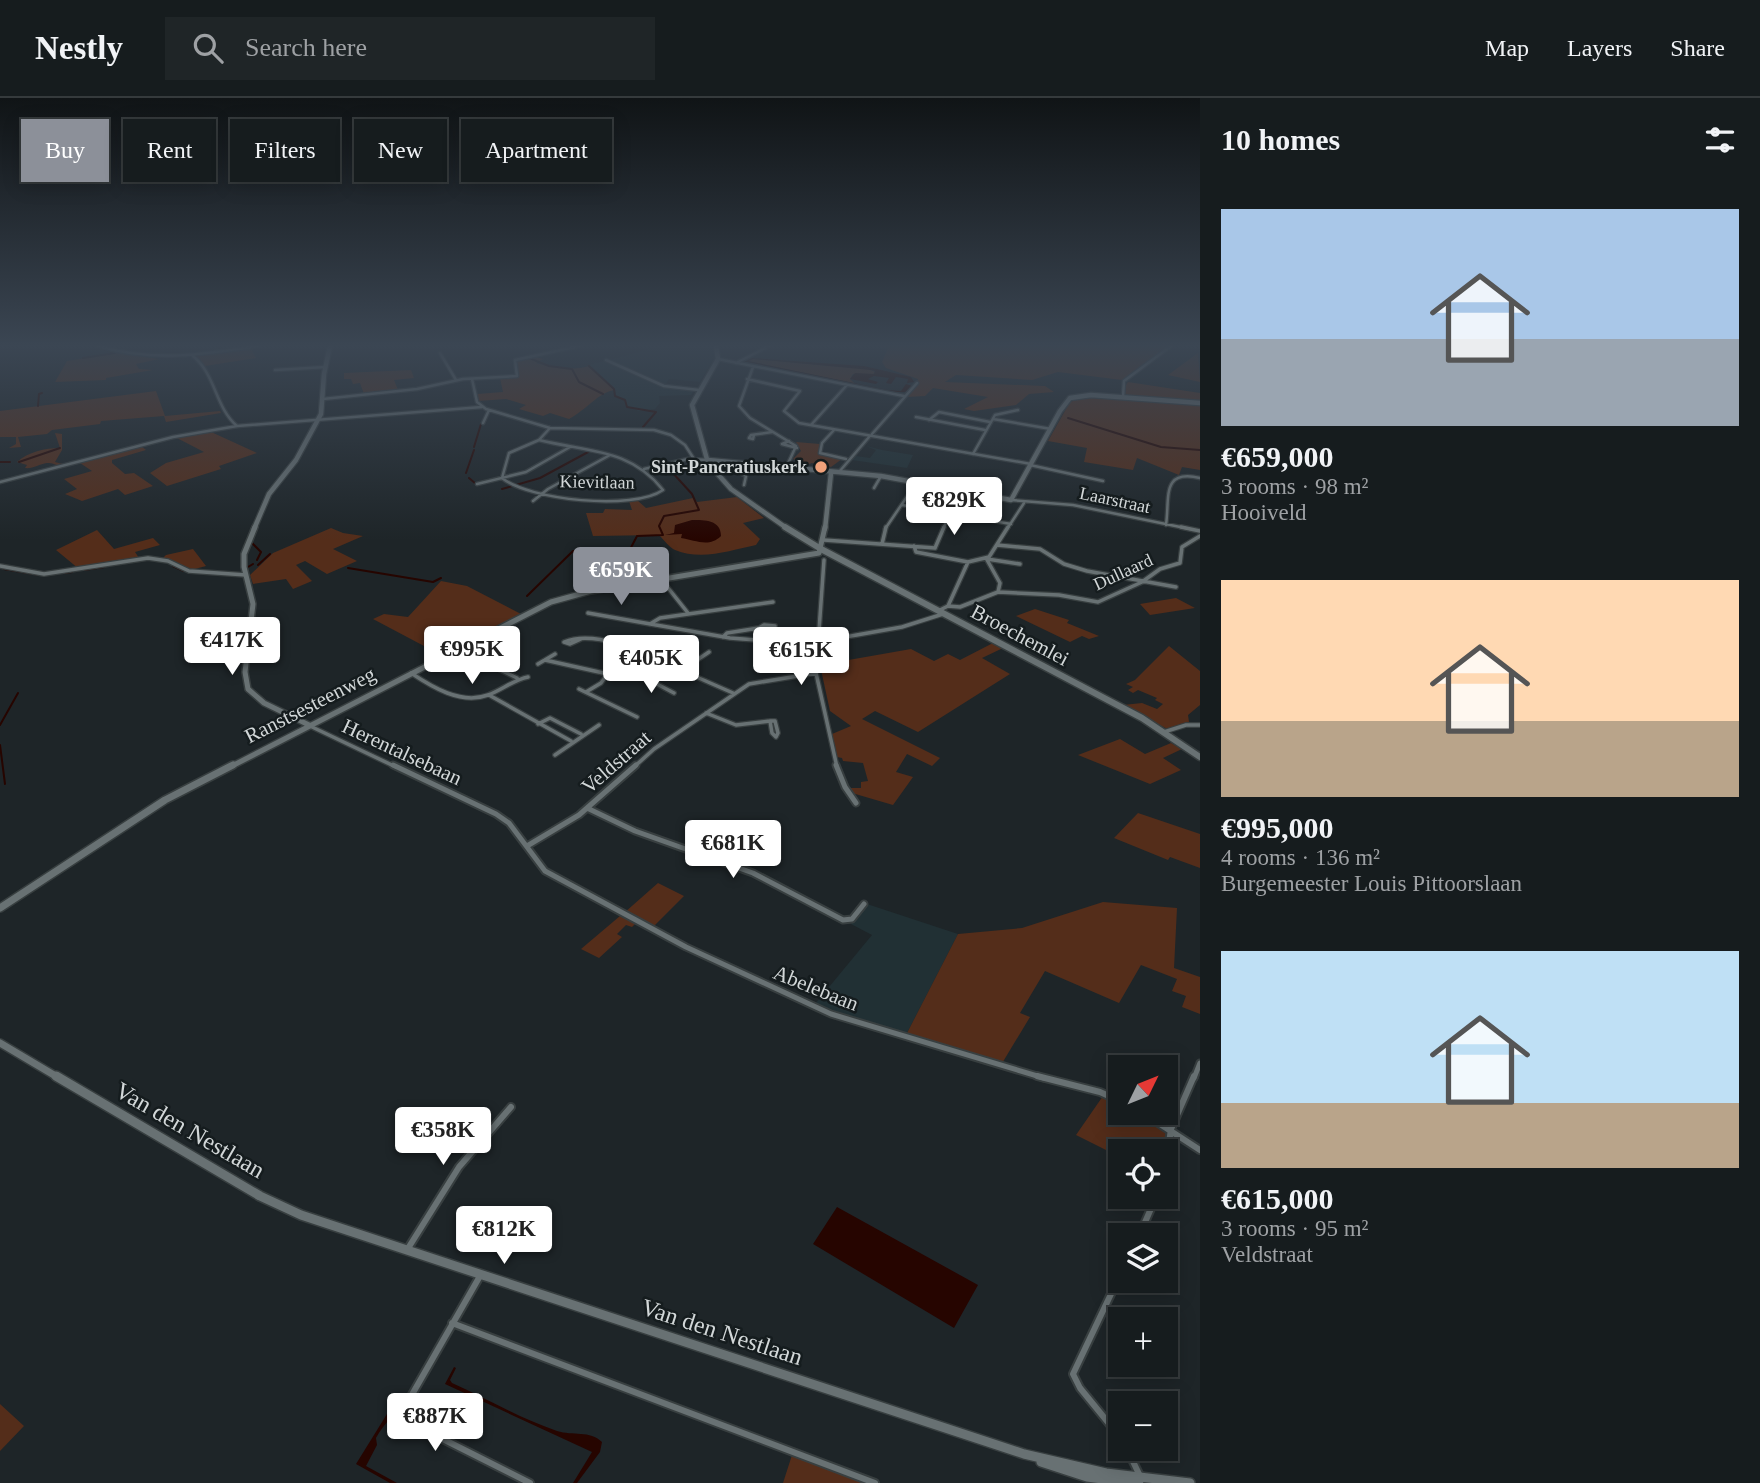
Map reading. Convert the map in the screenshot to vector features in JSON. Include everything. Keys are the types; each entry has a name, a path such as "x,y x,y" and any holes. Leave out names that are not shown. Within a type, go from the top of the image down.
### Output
{"main road":[{"path":"693,411 708,460"},
{"name":"Broechemlei","path":"708,460 715,473 731,489 771,519 940,613 1142,718 1200,757"}],"street":[{"path":"222,411 237,426"},
{"name":"Herentalsebaan","path":"320,411 318,420 296,460 266,501 244,554 253,604 245,672 247,689 264,703 496,814 509,823 527,846"},
{"path":"0,482 169,438 237,426 436,411"},
{"path":"483,423 490,411"},
{"path":"492,411 551,428 633,428 666,434 691,450 694,459"},
{"path":"742,411 797,448"},
{"path":"787,411 785,413 799,423 973,454 1103,481"},
{"path":"810,425 823,411"},
{"path":"839,472 846,459 854,455 892,411"},
{"path":"973,454 997,414 1015,411"},
{"path":"540,440 611,454 628,459 644,469 694,459 708,460 881,476 1011,500 1062,411"},
{"path":"929,420 937,412 1051,429"},
{"path":"916,417 985,430"},
{"path":"967,427 973,419"},
{"path":"502,478 509,453 540,440 551,428"},
{"path":"834,430 822,443 820,453 846,459"},
{"path":"754,435 773,432"},
{"path":"790,441 782,444 797,448"},
{"path":"477,484 534,468 571,447"},
{"path":"786,468 797,448"},
{"path":"542,494 611,454"},
{"path":"744,485 746,477 742,474 745,464"},
{"name":"Kievitlaan","path":"502,478 518,489 542,494 617,499 650,496 663,490 644,469"},
{"path":"831,473 821,548 882,544 935,548"},
{"path":"1166,525 1170,492 1175,479 1182,475 1200,478"},
{"path":"874,488 881,476"},
{"path":"882,544 883,534 917,482"},
{"name":"Kievitlaan","path":"533,501 542,494"},
{"path":"613,509 617,499"},
{"name":"Laarstraat","path":"1011,500 1073,505 1200,533"},
{"path":"986,558 1024,503"},
{"path":"902,505 1011,524"},
{"path":"936,556 935,548 950,513"},
{"name":"Dullaard","path":"998,592 1059,595 1098,602 1144,580 1160,569 1180,563 1182,547 1200,533"},
{"path":"997,545 1040,549 1064,564 1087,571 1176,587"},
{"path":"914,547 916,552 968,562 986,558 1020,564"},
{"name":"Ranstsesteenweg","path":"0,908 165,800 551,602 582,593 821,548"},
{"path":"0,566 38,574 148,558 169,561 189,571 246,575"},
{"path":"948,606 960,607 998,592 1000,583 990,570 986,558"},
{"path":"824,560 816,673 834,756 845,787 856,803"},
{"path":"817,642 902,627 940,613 948,606 968,562"},
{"path":"661,579 688,613"},
{"path":"650,624 655,618 773,602"},
{"path":"588,613 723,637 756,640 760,639 759,628"},
{"path":"723,637 727,633 764,625 775,626"},
{"path":"581,639 638,650 658,659 667,667"},
{"path":"682,670 709,652"},
{"path":"538,664 555,654"},
{"path":"480,660 518,679"},
{"path":"545,660 625,678 667,667 682,670 733,694"},
{"name":"Veldstraat","path":"527,846 538,842 587,808 642,757 733,694 756,682 816,673"},
{"path":"409,674 470,699 488,695 518,679 528,677"},
{"path":"586,692 601,683 607,675"},
{"path":"640,675 674,693"},
{"path":"579,689 637,717"},
{"path":"488,695 572,741"},
{"path":"706,713 736,725 770,720"},
{"path":"538,724 550,718 582,735"},
{"path":"555,755 599,724"},
{"path":"1164,733 1186,725 1200,725"},
{"path":"587,808 635,831 753,873 843,920 852,919 864,904"},
{"name":"Abelebaan","path":"527,846 545,871 597,901 708,958 831,1014 998,1066 1108,1096"},
{"name":"Van den Nestlaan","path":"0,1043 282,1206 481,1275 1024,1454 1055,1469 1087,1477 1132,1483 1142,1480 1190,1483"},
{"path":"1170,1139 1171,1129 1200,1063"},
{"path":"407,1250 459,1167 511,1107"},
{"path":"1164,1125 1200,1150"},
{"path":"481,1275 402,1412 402,1419 530,1483"},
{"path":"1108,1420 1078,1388 1073,1374 1111,1293"},
{"path":"452,1324 876,1483"},
{"path":"1132,1461 1142,1480"}],"shaded area":[{"path":"0,411 163,411 165,416 221,413 166,422 164,416 101,421 100,424 18,437 21,447 9,448 16,444 16,437 0,437"},
{"path":"525,411 582,411 569,419 550,413 543,416"},
{"path":"1065,411 1200,411 1200,470 1182,467 1179,475 1137,458 1133,470 1084,462 1087,448 1048,441"},
{"path":"209,431 257,453 219,466 221,469 167,486 150,473 166,463 204,452 175,437"},
{"path":"55,433 62,434 62,450 55,462 67,465 47,463 25,468 27,465 17,462 37,451 60,448"},
{"path":"796,442 820,444 819,454 842,459 831,467 812,463 806,465 807,468 795,466 796,460 793,459 801,451"},
{"path":"141,446 146,450 112,460 112,463 125,474 134,473 153,486 125,495 118,489 82,501 65,494 77,489 64,479 92,471 80,463"},
{"path":"866,446 913,455 907,468 852,460 856,456 870,458 876,450"},
{"path":"737,497 764,518 743,523 760,539 756,545 716,554 696,555 675,550 659,535 593,536 586,513 603,513 605,509 632,510 629,501 637,500 646,508 693,498 697,502"},
{"path":"692,520 715,524 721,536 707,542 681,538 682,534 665,535 674,533 675,525"},
{"path":"331,528 363,536 333,549 357,561 327,574 305,561 296,565 312,581 293,589 286,579 253,584 250,575 273,553"},
{"path":"97,530 114,549 153,538 160,545 135,552 139,558 79,569 56,550"},
{"path":"193,549 206,566 191,570 162,559 166,555"},
{"path":"441,581 467,586 521,614 441,655 373,619 384,614 408,617"},
{"path":"1176,598 1195,608 1150,615 1140,604"},
{"path":"1035,609 1069,620 1067,623 1099,636 1089,639 1082,636 1070,642 1016,616"},
{"path":"993,643 1003,648 982,658 1010,674 918,732 875,711 862,719 940,758 932,766 907,754 896,772 913,777 893,805 852,793 849,788 861,788 861,782 868,781 863,763 843,761 837,757 832,734 851,726 830,711 820,665 911,649 934,661 948,654 960,660"},
{"path":"1169,646 1200,671 1200,705 1188,715 1189,722 1169,730 1123,705 1142,703 1157,709 1163,704 1155,700 1157,698 1138,690 1133,693 1128,690 1133,687 1126,684 1135,680"},
{"path":"1120,739 1145,754 1171,743 1182,749 1163,758 1181,770 1150,784 1078,755"},
{"path":"1138,813 1200,834 1200,868 1170,857 1168,860 1114,838"},
{"path":"658,883 684,896 652,928 624,913"},
{"path":"1103,902 1177,908 1174,968 1200,977 1200,1014 1182,1007 1186,996 1172,991 1177,979 1141,965 1119,1003 1045,971 1020,1013 1030,1017 1001,1065 906,1035 958,934 1022,928"},
{"path":"867,904 958,934 906,1035 815,1004 872,935 851,924"},
{"path":"620,916 635,924 632,927 626,925 617,934 622,937 599,958 581,949"},
{"path":"1103,1096 1108,1098 1108,1125 1158,1125 1168,1131 1166,1139 1108,1139 1108,1151 1076,1135"},
{"path":"837,1207 978,1285 954,1328 813,1244"},
{"path":"454,1367 456,1368 450,1380 452,1383 543,1426 592,1436 602,1442 600,1452 577,1483 573,1483 592,1452 445,1384"},
{"path":"402,1397 405,1398 402,1403 376,1438 377,1445 366,1466 397,1483 390,1483 356,1464 387,1414"},
{"path":"0,1404 24,1426 0,1451"},
{"path":"792,1455 864,1483 783,1483"}],"waterway":[{"path":"643,427 656,412 648,411"},
{"path":"1068,418 1161,447 1200,450"},
{"path":"474,447 481,424"},
{"path":"19,462 60,448"},
{"path":"466,473 474,450"},
{"path":"502,489 540,478 590,451"},
{"path":"0,462 10,462"},
{"path":"527,596 573,551 625,559 637,536 663,535 659,526 664,516 699,510 692,494 671,471"},
{"path":"469,478 476,484"},
{"path":"252,543 261,552 257,560"},
{"path":"258,565 270,554"},
{"path":"248,567 253,564"},
{"path":"173,566 184,571"},
{"path":"84,570 104,567"},
{"path":"348,568 433,582 441,578"},
{"path":"4,569 40,575"},
{"path":"63,573 72,572"},
{"path":"0,725 18,693"},
{"path":"0,745 5,784"}],"place":[{"name":"Sint-Pancratiuskerk","path":"821,467"}]}
